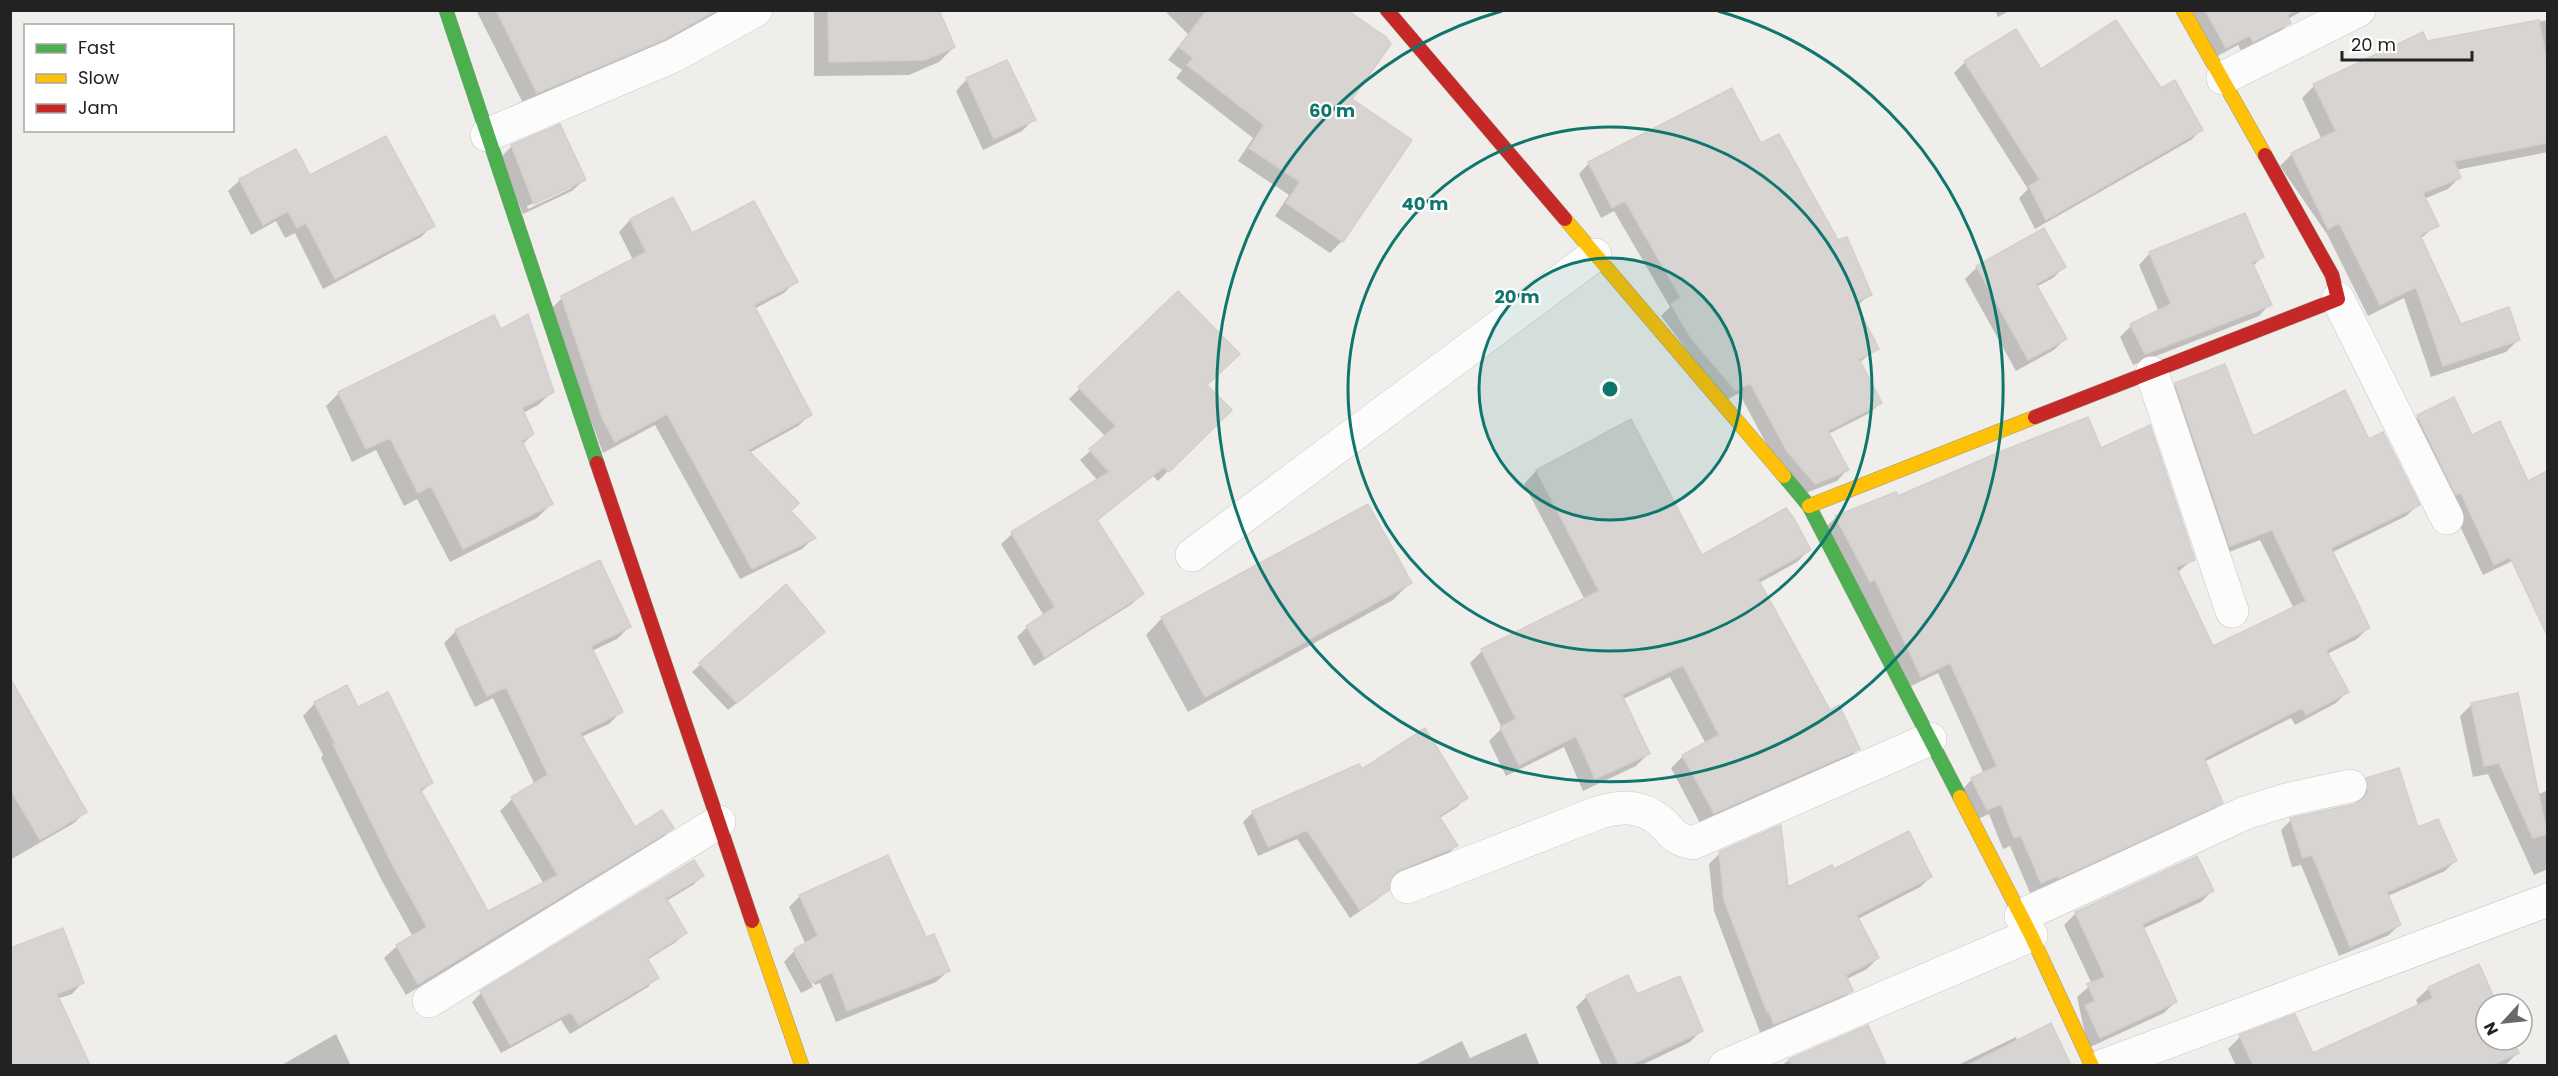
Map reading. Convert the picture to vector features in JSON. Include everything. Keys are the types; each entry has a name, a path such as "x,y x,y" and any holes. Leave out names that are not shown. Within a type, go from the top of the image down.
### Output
{"street":[{"path":"446,10 802,1065"},
{"path":"488,135 673,56 756,10"},
{"path":"1387,10 1809,506 2026,925 2092,1065"},
{"path":"2183,10 2332,275 2338,299 2447,518"},
{"path":"2223,78 2359,10"},
{"path":"1192,555 1595,255"},
{"path":"1809,506 2338,299"},
{"path":"2151,373 2232,611"},
{"path":"1407,887 1600,812 1621,806 1643,811 1659,820 1677,839 1693,843 1930,739"},
{"path":"1725,1065 2026,925 2245,813 2286,800 2350,786"},
{"path":"429,1001 719,822"},
{"path":"2103,1065 2547,900"}],"building":[{"path":"496,10 716,10 665,39 537,93"},
{"path":"828,10 939,10 955,47 925,60 829,62"},
{"path":"1207,10 1347,10 1386,37 1391,44 1352,99 1412,140 1343,242 1286,203 1300,182 1249,148 1264,125 1187,65 1193,58 1179,47"},
{"path":"2205,10 2295,10 2287,15 2291,23 2253,42 2250,35 2226,48"},
{"path":"2116,20 2161,88 2175,80 2203,130 2046,220 2029,186 2040,180 1964,61 2016,29 2041,69"},
{"path":"2539,20 2547,63 2547,143 2454,161 2461,178 2423,193 2439,226 2420,235 2461,324 2509,307 2520,340 2443,366 2416,287 2380,305 2339,223 2328,229 2291,153 2336,131 2313,84 2423,32 2427,41"},
{"path":"1007,60 1036,120 994,139 966,78"},
{"path":"1732,88 1761,143 1779,134 1838,240 1847,237 1872,295 1855,302 1879,349 1859,359 1882,403 1828,431 1849,470 1815,484 1787,451 1750,383 1736,391 1691,338 1671,304 1681,298 1625,201 1612,208 1588,162"},
{"path":"560,124 586,180 534,204 511,145"},
{"path":"386,136 435,226 335,279 306,223 297,228 288,211 263,225 239,179 296,149 310,175"},
{"path":"673,197 692,233 754,201 798,282 754,305 812,415 748,450 799,503 791,511 816,538 752,569 667,414 615,442 602,418 561,296 646,252 630,219"},
{"path":"2245,213 2264,257 2252,262 2272,305 2145,354 2130,324 2171,304 2149,252"},
{"path":"2044,228 2066,267 2036,284 2067,339 2028,360 1976,266"},
{"path":"1178,291 1240,354 1207,385 1232,410 1169,472 1164,467 1097,520 1144,594 1045,657 1026,626 1055,607 1011,532 1109,472 1089,449 1116,426 1078,387"},
{"path":"528,314 554,392 522,408 534,434 522,441 553,504 463,549 431,486 418,493 390,438 366,449 338,392 494,315 501,329"},
{"path":"2225,364 2253,436 2345,390 2369,439 2383,432 2420,505 2331,548 2370,628 2326,650 2349,692 2306,715 2302,708 2204,758 2223,803 2059,878 2058,876 2041,883 2021,836 2014,838 2001,804 1987,810 1971,778 1997,766 1950,663 1921,677 1875,580 1870,582 1835,516 1896,492 1898,496 2088,417 2101,448 2150,425 2195,560 2176,567 2213,646 2306,601 2272,530 2230,546 2175,383"},
{"path":"2454,397 2472,435 2500,421 2528,481 2547,471 2547,635 2510,557 2494,565 2461,493 2456,495 2417,415"},
{"path":"1631,419 1702,555 1786,508 1793,517 1811,550 1758,579 1830,710 1839,705 1860,749 1714,813 1682,755 1719,735 1683,665 1622,695 1650,754 1595,779 1576,736 1519,765 1500,727 1516,719 1481,649 1599,591 1536,470"},
{"path":"1368,504 1412,583 1205,697 1161,617"},
{"path":"600,560 631,627 591,646 623,712 580,733 635,827 662,810 674,828 418,984 396,945 427,927 393,866 314,702 347,685 358,707 388,692 433,783 420,789 488,911 558,875 511,797 548,775 506,687 487,696 455,630"},
{"path":"786,584 825,632 737,703 699,663"},
{"path":"10,678 87,812 40,840 10,789"},
{"path":"2518,693 2547,834 2533,838 2499,763 2484,766 2471,703"},
{"path":"1425,728 1468,798 1439,816 1458,846 1400,870 1392,876 1389,890 1360,910 1307,830 1268,847 1252,811 1359,764 1362,769"},
{"path":"2399,768 2418,827 2438,819 2457,861 2387,892 2401,925 2350,947 2312,855 2303,858 2290,818 2355,804 2368,792 2366,778"},
{"path":"1781,825 1788,887 1832,865 1834,869 1909,831 1932,877 1857,915 1879,958 1846,975 1853,991 1774,1024 1767,1012 1724,900 1719,852"},
{"path":"888,855 926,937 934,934 950,971 847,1011 832,972 812,983 794,949 818,936 799,895"},
{"path":"2197,856 2214,891 2142,924 2177,1002 2100,1038 2085,1006 2095,1001 2087,984 2105,977 2075,912"},
{"path":"694,860 704,876 666,898 687,933 647,958 659,978 579,1025 571,1012 510,1045 480,991"},
{"path":"63,928 84,983 57,994 90,1065 10,1065 10,948"},
{"path":"2479,964 2492,992 2474,992 2474,1052 2519,1053 2492,1065 2253,1065 2239,1035 2295,1014 2313,1053 2433,998 2428,987"},
{"path":"1628,975 1637,994 1680,976 1703,1031 1630,1065 1619,1065 1586,995"},
{"path":"2051,1023 2071,1065 1968,1065"},
{"path":"1868,1025 1886,1065 1792,1065 1789,1059"}],"traffic: fast":[{"path":"446,10 597,463"},
{"path":"1784,476 1809,506 1960,797"}],"traffic: slow":[{"path":"2183,10 2265,155"},
{"path":"1565,219 1784,476"},
{"path":"1809,506 2035,417"},
{"path":"1960,797 2031,935 2092,1066"},
{"path":"752,921 802,1066"}],"traffic: jam":[{"path":"1387,10 1565,219"},
{"path":"2035,417 2338,299 2332,275 2265,155"},
{"path":"597,463 752,921"}]}
